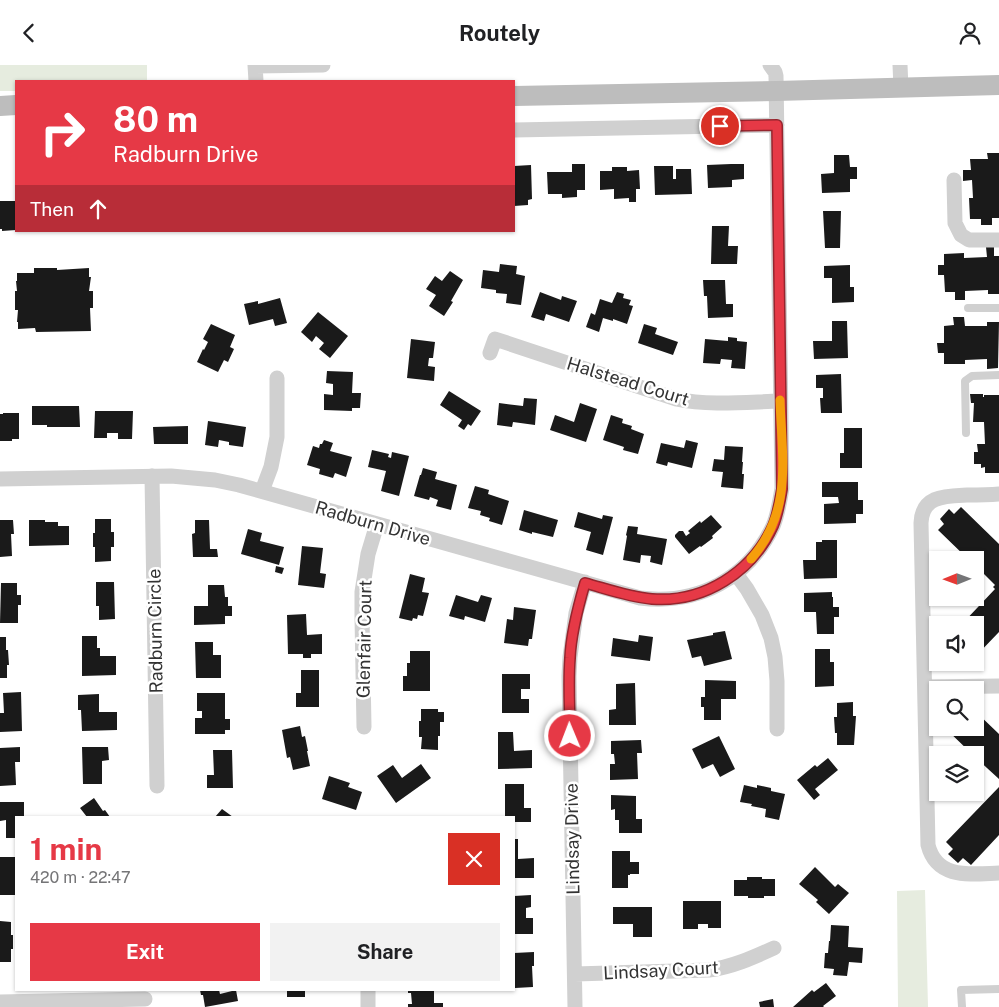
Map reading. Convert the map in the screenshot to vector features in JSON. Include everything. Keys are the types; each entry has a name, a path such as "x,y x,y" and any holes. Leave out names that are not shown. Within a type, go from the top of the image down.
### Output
{"main road":[{"path":"515,96 999,85"},
{"path":"0,106 15,105"}],"street":[{"path":"255,71 323,65"},
{"name":"Radburn Drive","path":"0,479 190,476 215,479 640,598 672,599 691,596 709,590 736,574 762,547 774,525 782,489 776,76 770,65"},
{"path":"900,65 901,88"},
{"path":"515,129 777,125"},
{"path":"954,180 955,223 960,235 969,240 999,240"},
{"name":"Halstead Court","path":"490,353 495,339 676,399 693,402 780,401"},
{"path":"262,491 271,467 277,437 277,378"},
{"name":"Radburn Circle","path":"152,476 157,786"},
{"path":"999,494 941,497 930,502 923,513 921,523 929,849 940,865 952,872 964,874 999,873"},
{"name":"Glenfair Court","path":"364,727 362,592 368,554 376,524"},
{"path":"736,574 762,615 775,657 777,729"},
{"name":"Lindsay Drive","path":"575,1007 569,676 576,613 585,583"},
{"path":"925,687 999,686"},
{"name":"Lindsay Court","path":"575,974 718,969 736,964 774,948"},
{"path":"368,991 368,1007"},
{"path":"0,1001 146,999"}],"lane":[{"path":"968,308 999,308"},
{"path":"966,433 965,381 972,376 999,375"},
{"path":"962,1007 962,991 999,989"}],"shaded area":[{"path":"0,65 147,65 147,80 15,80 15,91 0,91"},
{"path":"925,890 928,1007 898,1007 897,891"}],"building":[{"path":"987,153 999,153 999,218 992,218 992,225 981,225 981,219 970,219 969,198 973,198 972,180 963,181 963,170 971,170 970,159 988,159"},
{"path":"834,155 849,155 850,167 857,167 857,179 850,179 850,192 822,193 821,174 834,173"},
{"path":"572,164 585,164 585,190 577,190 577,197 562,198 562,194 548,194 547,172 572,172"},
{"path":"744,164 744,179 732,180 732,187 708,188 707,165"},
{"path":"531,165 532,199 528,200 528,205 515,206 515,166"},
{"path":"654,166 673,166 673,179 676,179 676,169 691,169 692,194 655,195"},
{"path":"612,167 627,167 627,171 639,170 640,189 636,189 636,202 629,202 629,198 614,199 614,189 600,190 600,171 612,171"},
{"path":"0,201 15,201 15,230 2,231 0,229"},
{"path":"823,211 841,211 840,248 825,248"},
{"path":"712,226 729,226 728,246 738,246 737,264 711,264"},
{"path":"986,247 994,247 994,256 999,256 999,294 988,294 988,290 965,291 965,300 955,300 955,292 945,292 944,275 938,275 938,265 944,265 944,254 964,253 964,258 987,257"},
{"path":"500,264 517,266 516,274 525,276 521,305 506,303 507,294 481,288 483,270 499,272"},
{"path":"850,265 850,287 854,287 854,302 832,303 832,278 824,278 824,266"},
{"path":"34,268 57,268 57,270 89,268 89,277 91,277 89,291 93,291 93,308 90,308 91,331 36,332 35,328 18,329 18,310 15,310 17,273 34,273"},
{"path":"450,271 463,280 444,316 429,306 436,295 426,289 435,276 442,281"},
{"path":"703,280 725,280 726,304 733,304 733,317 708,318 707,296 704,296"},
{"path":"540,292 561,300 562,296 577,301 569,322 546,314 544,321 531,317"},
{"path":"617,292 624,294 623,298 631,300 629,305 633,306 627,324 603,318 599,332 586,327 591,313 595,315 600,299 612,303"},
{"path":"280,298 287,323 275,326 273,319 249,325 244,304 258,301 258,304"},
{"path":"318,312 348,336 330,358 319,349 324,343 316,336 312,342 301,332"},
{"path":"953,317 964,317 965,326 987,326 987,322 999,322 998,368 987,369 987,359 965,360 965,364 944,364 944,353 938,353 937,343 944,343 944,326 954,325"},
{"path":"832,321 847,321 848,358 814,359 813,341 832,341"},
{"path":"211,324 235,335 230,347 234,349 228,362 224,360 218,372 197,362 208,342 203,339"},
{"path":"644,324 657,328 655,334 678,342 673,355 638,343"},
{"path":"728,337 737,338 737,341 747,342 745,369 731,368 732,360 721,359 720,364 703,363 705,339 728,341"},
{"path":"411,339 435,342 433,358 429,358 428,366 435,367 434,381 407,378"},
{"path":"327,371 353,372 352,393 361,393 360,408 352,408 352,411 324,410 324,394 333,395 333,384 326,383"},
{"path":"841,374 842,413 821,413 820,398 823,398 823,388 816,388 816,375"},
{"path":"449,391 481,411 471,426 468,424 464,430 458,426 462,420 440,405"},
{"path":"970,394 983,394 983,397 984,395 999,395 999,473 985,473 985,467 981,468 981,464 974,464 974,452 978,452 977,444 985,444 984,422 973,422 974,403 971,403"},
{"path":"524,398 537,399 535,425 513,422 512,427 497,425 499,403 523,406"},
{"path":"580,403 597,409 586,442 550,430 555,415 574,422"},
{"path":"32,406 79,406 80,427 32,425"},
{"path":"95,411 133,411 132,439 118,439 118,433 107,433 107,438 94,438"},
{"path":"19,413 19,439 0,441 0,414"},
{"path":"611,415 623,419 622,423 632,426 631,429 644,434 638,454 623,450 624,447 603,440"},
{"path":"208,421 246,427 243,447 229,445 229,442 219,440 218,447 205,445"},
{"path":"188,426 188,444 154,444 153,427"},
{"path":"844,428 862,428 862,468 840,468 840,453 844,453"},
{"path":"324,440 333,443 330,451 352,457 346,477 335,473 333,478 319,474 320,469 307,465 313,446 319,448"},
{"path":"686,440 698,443 692,468 668,462 667,466 656,463 661,443 684,448"},
{"path":"725,446 743,447 743,489 721,487 723,472 712,471 714,459 724,460"},
{"path":"372,450 389,454 388,457 391,458 392,452 409,456 399,496 381,491 386,471 368,467"},
{"path":"423,468 437,472 435,479 457,485 451,510 436,506 438,500 430,497 429,500 414,496"},
{"path":"822,482 858,482 858,500 863,500 863,514 856,514 856,523 824,524 824,504 839,503 838,497 822,497"},
{"path":"475,486 489,490 488,494 509,501 502,525 489,521 490,518 480,515 481,511 468,508"},
{"path":"961,507 999,544 999,632 984,648 984,616 970,616 979,606 984,606 984,601 995,589 993,587 995,585 984,574 984,551 960,551 938,530 944,524 940,519 949,509 954,514"},
{"path":"524,510 558,520 553,537 519,530"},
{"path":"578,512 602,519 603,515 613,517 603,555 586,550 591,532 574,527"},
{"path":"711,515 722,527 712,536 713,538 689,554 675,535 679,531 683,531 686,536 690,533 688,531"},
{"path":"95,519 111,519 111,532 114,532 114,547 111,547 111,561 95,562 93,533 95,533"},
{"path":"0,520 13,520 14,534 11,534 12,556 0,557"},
{"path":"29,520 45,520 45,522 58,522 58,526 69,526 69,545 29,546"},
{"path":"195,520 209,520 210,549 217,549 218,557 193,557 192,534 195,533"},
{"path":"628,526 638,527 637,534 667,539 662,565 650,562 651,556 641,555 640,563 623,560"},
{"path":"248,529 262,533 260,541 284,547 279,565 241,554"},
{"path":"822,540 837,540 837,578 804,579 803,560 816,560 816,542 822,542"},
{"path":"302,546 323,548 320,573 326,574 324,588 298,585"},
{"path":"276,566 284,568 282,574 275,572"},
{"path":"410,574 425,578 422,592 429,593 423,616 418,615 417,619 413,618 412,621 399,618"},
{"path":"96,582 114,582 115,619 99,620 99,606 96,606"},
{"path":"1,583 17,583 17,595 21,595 21,605 18,605 18,623 0,623"},
{"path":"208,585 224,585 225,597 228,597 228,606 232,606 232,616 225,616 225,624 194,625 194,606 208,606"},
{"path":"832,592 833,607 839,607 839,617 834,617 834,634 817,634 816,612 804,612 804,593"},
{"path":"456,595 478,602 481,595 492,598 485,622 465,616 464,620 449,616"},
{"path":"514,607 536,610 532,639 529,639 528,646 504,643 507,619 513,620"},
{"path":"306,614 307,635 322,634 322,654 311,654 311,658 303,658 303,654 288,654 287,615"},
{"path":"725,631 732,659 704,666 701,656 692,658 687,640"},
{"path":"639,635 653,637 650,661 611,656 613,638 638,642"},
{"path":"82,636 97,636 97,648 100,648 100,656 116,656 116,675 82,676"},
{"path":"0,637 6,637 9,665 7,665 7,678 0,678"},
{"path":"195,642 213,642 213,655 221,655 221,678 196,678"},
{"path":"815,649 830,649 830,662 834,662 834,686 815,687"},
{"path":"410,651 430,651 430,691 403,691 403,676 407,676 407,663 410,663"},
{"path":"301,670 319,670 319,707 296,707 296,693 301,693"},
{"path":"502,674 530,674 530,689 521,689 521,699 529,699 529,713 502,713"},
{"path":"705,680 736,681 736,699 721,699 721,720 704,720 704,707 701,707 701,697 705,697"},
{"path":"635,683 636,725 609,725 609,710 616,709 616,684"},
{"path":"21,692 22,731 0,732 0,713 4,713 3,693"},
{"path":"197,693 225,693 225,719 230,719 230,730 225,730 225,734 195,734 195,718 202,718 202,711 197,711"},
{"path":"99,694 99,712 117,712 117,730 82,731 81,710 78,710 78,695"},
{"path":"853,702 853,716 856,716 854,745 837,745 834,717 837,717 837,703"},
{"path":"421,709 438,709 438,712 444,712 444,722 440,722 438,750 421,749 422,737 419,737 419,721 421,721"},
{"path":"984,720 999,734 999,779 984,765 984,746 964,746 953,736 984,736"},
{"path":"300,726 302,737 305,736 310,766 293,770 290,757 287,758 282,730"},
{"path":"498,732 513,732 514,751 532,750 532,768 498,769"},
{"path":"719,736 735,769 720,777 713,764 702,769 692,749"},
{"path":"641,740 642,753 637,753 638,779 610,780 610,764 615,764 614,754 611,754 611,741"},
{"path":"20,747 20,762 15,762 16,785 0,786 0,748"},
{"path":"82,747 108,747 109,760 102,761 102,784 83,784"},
{"path":"213,750 232,750 233,788 207,788 207,775 214,775"},
{"path":"828,758 838,770 815,789 820,795 814,800 797,780 815,765 817,767"},
{"path":"421,764 431,778 396,803 377,776 393,765 402,778"},
{"path":"329,776 350,783 348,787 362,792 356,810 322,799"},
{"path":"505,784 524,784 524,808 531,808 531,822 515,822 515,816 505,816"},
{"path":"744,785 757,788 757,785 771,788 771,791 785,794 779,820 765,817 766,809 740,802"},
{"path":"999,787 999,835 971,865 963,858 958,863 948,854 953,849 946,842"},
{"path":"611,795 636,796 636,819 642,819 642,833 619,833 619,820 615,820 615,809 611,810"},
{"path":"94,798 103,811 105,810 109,816 86,816 80,808"},
{"path":"0,802 24,802 24,816 15,816 15,838 6,838 6,820 0,821"},
{"path":"222,809 232,816 216,816"},
{"path":"515,839 518,839 518,859 534,858 534,878 515,878"},
{"path":"612,851 630,851 630,862 639,862 639,874 628,875 628,888 612,888"},
{"path":"0,857 15,857 15,895 0,895"},
{"path":"815,867 835,887 838,884 849,893 829,914 816,902 818,900 799,884"},
{"path":"747,877 775,879 775,896 748,898 748,896 734,896 734,880 747,880"},
{"path":"531,895 531,907 526,908 526,918 533,918 533,934 515,934 515,896"},
{"path":"683,901 721,901 721,928 708,928 708,924 698,924 698,929 683,929"},
{"path":"613,907 652,907 652,937 633,937 633,924 613,924"},
{"path":"0,921 11,922 13,949 11,949 11,962 0,962"},
{"path":"831,925 849,926 848,947 863,948 862,963 849,962 847,976 833,975 834,969 824,968 825,953 828,953 830,941"},
{"path":"534,952 534,966 532,966 533,987 515,988 515,953"},
{"path":"826,983 836,996 824,1007 793,1007 812,990 814,992"},
{"path":"200,991 219,991 220,994 236,991 238,1001 205,1007 203,995 201,995"},
{"path":"287,991 305,991 305,997 287,997"},
{"path":"408,991 434,991 434,1003 443,1003 443,1007 408,1007 408,1004 412,1004 411,993 408,993"},
{"path":"773,999 774,1007 760,1007 759,1002"}],"slow traffic":[{"path":"751,559 762,547 774,525 779,507 782,489 780,400"}],"route":[{"path":"570,736 570,657 576,613 585,583 634,597 653,599 678,598 709,590 731,578 758,552 774,525 779,507 782,489 782,460 777,125 720,126"}]}
